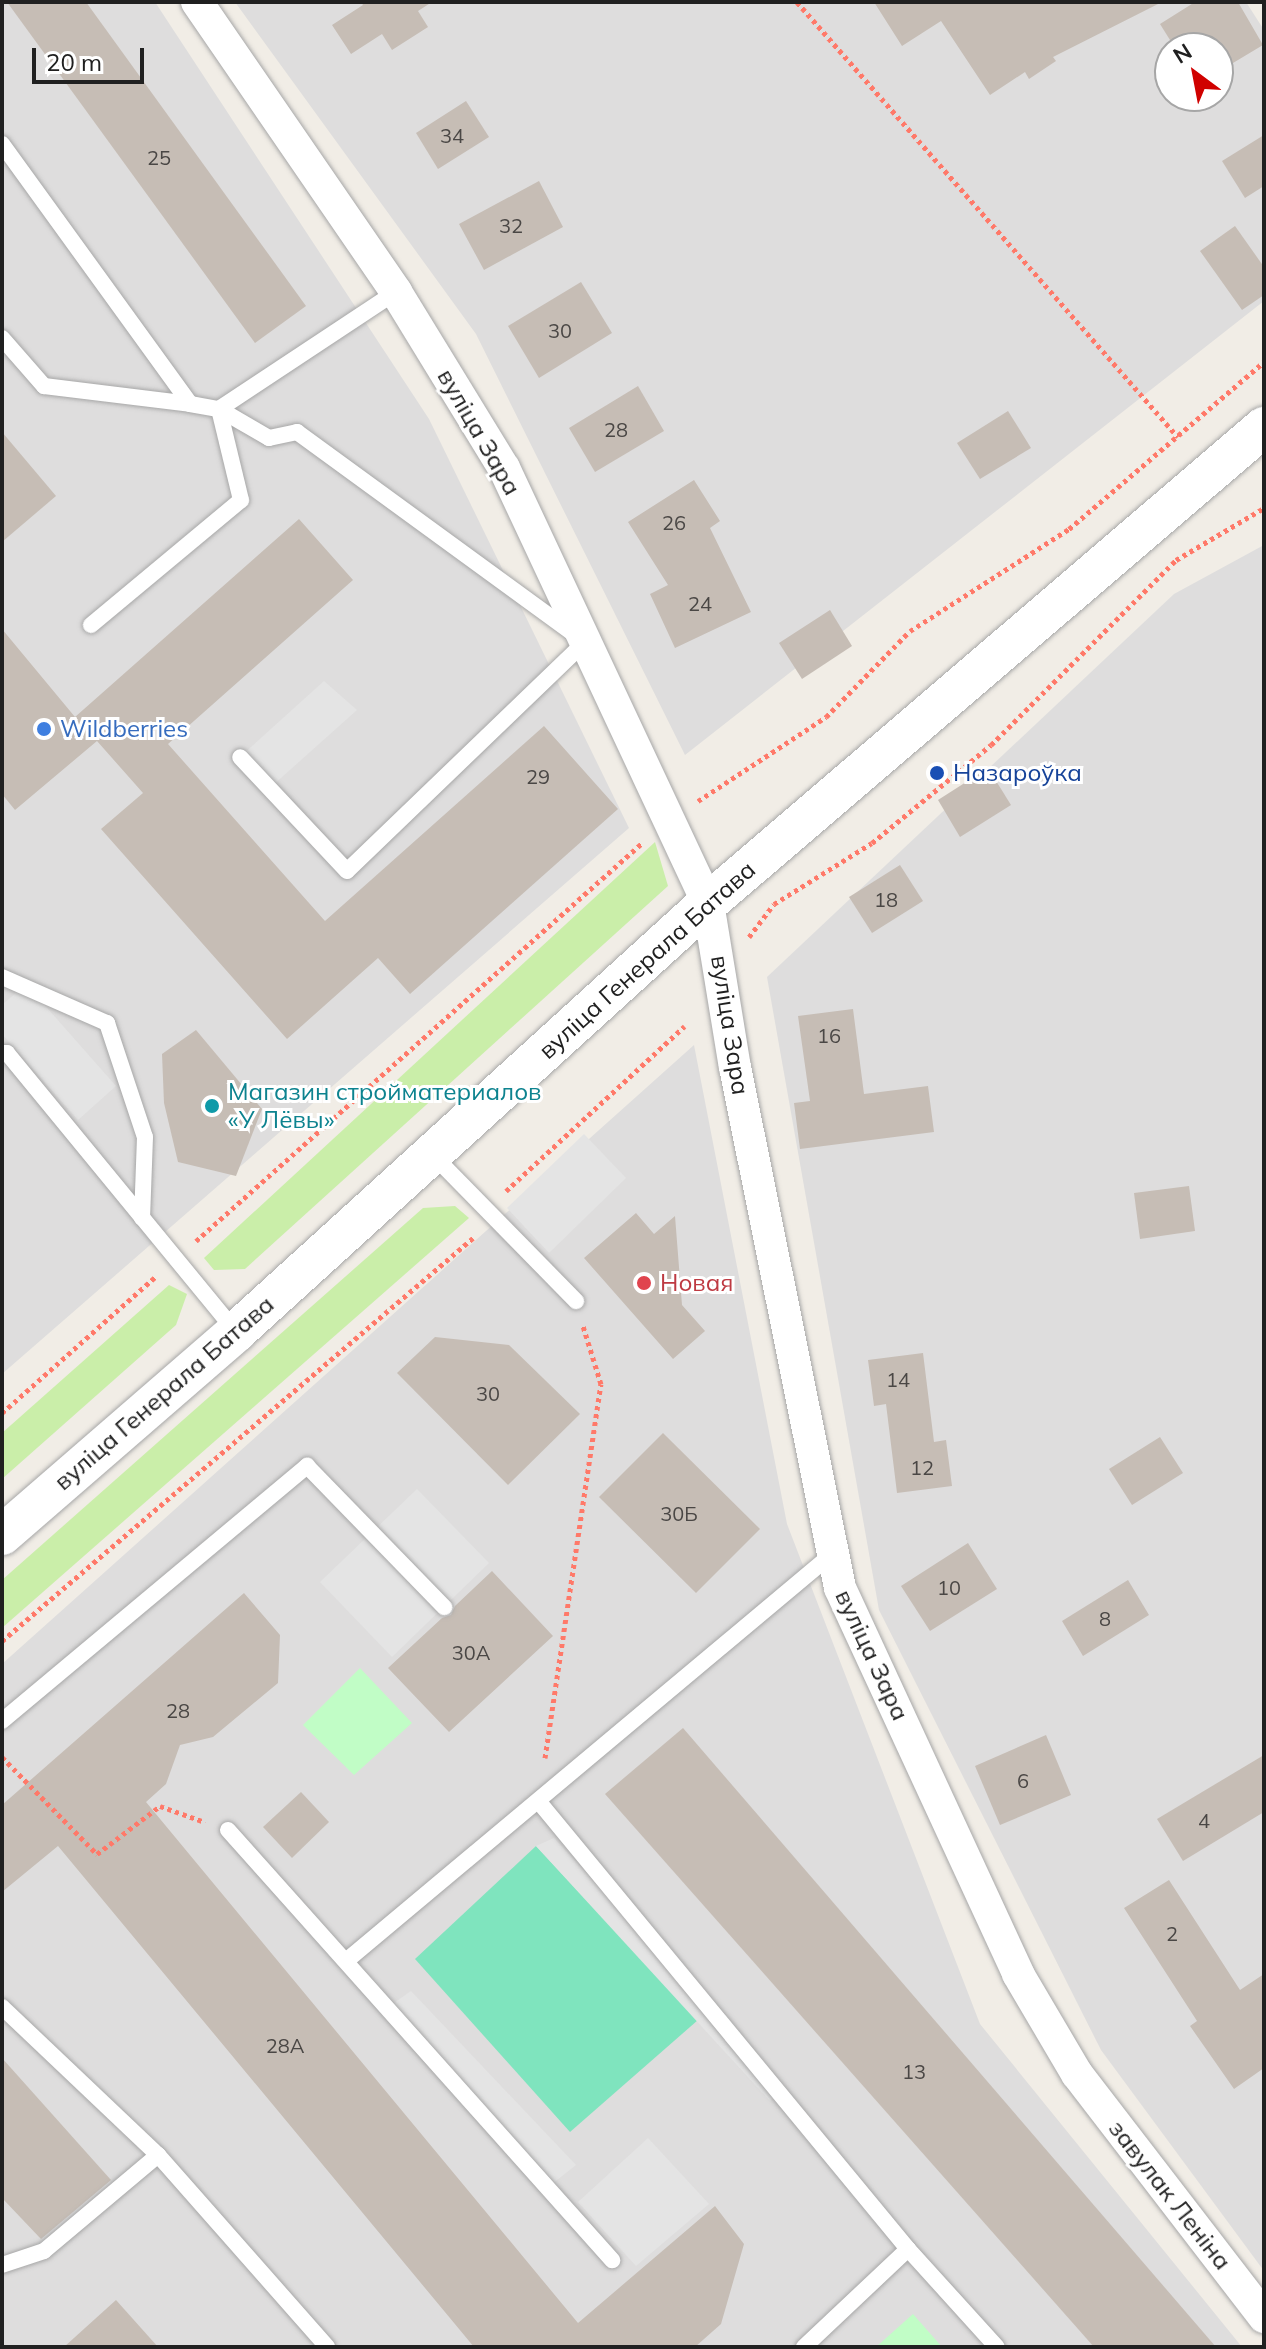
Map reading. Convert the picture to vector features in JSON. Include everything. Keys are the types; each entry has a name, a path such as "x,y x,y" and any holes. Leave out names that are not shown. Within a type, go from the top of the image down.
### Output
{"street":[{"name":"вуліца Зара","path":"197,2 396,292 504,468 708,903 723,974 735,1067 840,1588 1018,1974 1077,2074"},
{"name":"вуліца Генерала Батава","path":"2,1535 236,1332 708,903 1264,427"},
{"name":"завулак Леніна","path":"1077,2074 1264,2317"}],"lane":[{"path":"2,144 190,404"},
{"path":"219,409 396,292"},
{"path":"2,338 44,386 219,409 269,438 297,432 585,642 347,871 240,757"},
{"path":"91,625 241,500 219,409"},
{"path":"2,977 107,1023 145,1137 142,1218"},
{"path":"2,1053 7,1053 236,1332"},
{"path":"432,1154 576,1301"},
{"path":"2,1721 307,1466 444,1607"},
{"path":"346,1961 831,1555"},
{"path":"539,1802 908,2249 997,2347"},
{"path":"228,1830 612,2260"},
{"path":"2,2007 158,2155 327,2347"},
{"path":"2,2265 44,2251 158,2155"},
{"path":"804,2347 908,2249"}],"path":[{"path":"797,2 1178,437"},
{"path":"2,1413 669,820 826,717 910,631 1069,529 1264,362"},
{"path":"746,942 774,904 872,843 991,745 1176,560 1264,508"},
{"path":"505,1192 685,1026"},
{"path":"2,1641 473,1238"},
{"path":"539,1802 601,1384 576,1301"},
{"path":"2,1757 97,1854 160,1806 228,1830"}],"shaded area":[{"path":"2,2 155,2 429,419 629,828 2,1374"},
{"path":"235,2 1246,2 1264,30 1264,301 685,755 476,334"},
{"path":"1264,545 1264,2271 1101,2050 879,1610 767,977 1174,594"},
{"path":"324,681 357,710 272,786 240,757"},
{"path":"26,984 116,1086 78,1120 2,1034 2,1005"},
{"path":"694,1045 787,1524 980,2024 1242,2347 2,2347 2,1664"},
{"path":"584,1134 626,1178 549,1253 507,1208"},
{"path":"417,1489 489,1563 392,1657 320,1582"},
{"path":"554,1838 782,2087 770,2101 536,1846"},
{"path":"411,1991 576,2165 552,2184 391,2005"},
{"path":"648,2138 709,2204 636,2266 578,2202"}],"green space":[{"path":"655,842 668,886 245,1269 214,1270 204,1258"},
{"path":"455,1206 469,1218 2,1628 2,1580 423,1208"},
{"path":"169,1285 187,1294 176,1325 2,1479 2,1433"},
{"path":"360,1668 412,1723 354,1775 303,1725"},
{"path":"536,1846 698,2020 570,2132 415,1959"},
{"path":"913,2314 942,2347 876,2347"}],"building":[{"path":"7,2 86,2 306,306 255,343"},
{"path":"361,2 432,2 418,11 428,27 392,50 382,34 351,54 332,25 363,5"},
{"path":"874,2 1162,2 1053,57 1056,61 1029,79 1025,72 990,95 941,21 902,46"},
{"path":"1195,2 1238,2 1263,45 1234,62 1234,32 1165,32 1160,24"},
{"path":"466,101 489,137 438,169 416,133"},
{"path":"1264,135 1264,186 1245,198 1222,161"},
{"path":"539,181 563,227 484,270 459,224"},
{"path":"1235,226 1264,267 1264,295 1242,310 1200,251"},
{"path":"581,282 612,333 539,378 508,326"},
{"path":"638,386 664,431 595,472 569,428"},
{"path":"1008,411 1031,448 980,479 957,443"},
{"path":"2,432 56,496 2,542"},
{"path":"694,480 720,521 710,528 751,612 675,648 650,594 668,585 628,522"},
{"path":"299,519 353,580 168,744 325,921 544,726 618,809 410,994 378,958 287,1039 101,829 143,793 97,741 15,810 2,794 2,629 75,717"},
{"path":"830,610 852,646 802,679 779,643"},
{"path":"988,768 1011,805 960,837 938,800"},
{"path":"900,865 923,901 872,933 849,897"},
{"path":"853,1009 864,1094 928,1086 934,1132 800,1149 794,1103 810,1101 798,1016"},
{"name":"Магазин стройматериалов «У Лёвы»","path":"196,1030 262,1109 236,1176 178,1162 164,1103 162,1054"},
{"path":"1189,1186 1195,1231 1140,1239 1134,1193"},
{"name":"Новая","path":"636,1213 654,1234 675,1216 682,1305 705,1331 673,1359 584,1258"},
{"path":"435,1337 509,1345 580,1414 508,1485 397,1373"},
{"path":"923,1353 934,1442 946,1440 952,1486 897,1493 886,1404 874,1406 868,1360"},
{"path":"663,1433 760,1529 696,1593 599,1497"},
{"path":"1160,1437 1183,1473 1132,1505 1109,1469"},
{"path":"968,1543 997,1589 930,1631 901,1586"},
{"path":"492,1571 553,1636 449,1732 388,1668 442,1618 451,1615 455,1606"},
{"path":"1128,1580 1149,1615 1083,1656 1062,1621"},
{"path":"244,1593 280,1635 278,1683 213,1737 180,1745 166,1784 146,1802 578,2323 715,2206 744,2244 721,2324 695,2347 474,2347 58,1846 2,1892 2,1805"},
{"path":"683,1728 1216,2347 1094,2347 605,1794"},
{"path":"1046,1735 1071,1795 1000,1825 975,1766"},
{"path":"1264,1755 1264,1812 1183,1861 1157,1819"},
{"path":"301,1792 329,1822 292,1858 263,1827"},
{"path":"1169,1880 1240,1990 1264,1974 1264,2068 1234,2089 1190,2026 1197,2021 1124,1908"},
{"path":"2,2058 111,2180 41,2239 2,2198"},
{"path":"116,2300 158,2347 64,2347"}],"place":[{"name":"Wildberries","path":"44,729"},
{"name":"Назароўка","path":"937,773"},
{"name":"Магазин стройматериалов «У Лёвы»","path":"212,1106"},
{"name":"Новая","path":"644,1283"}]}
